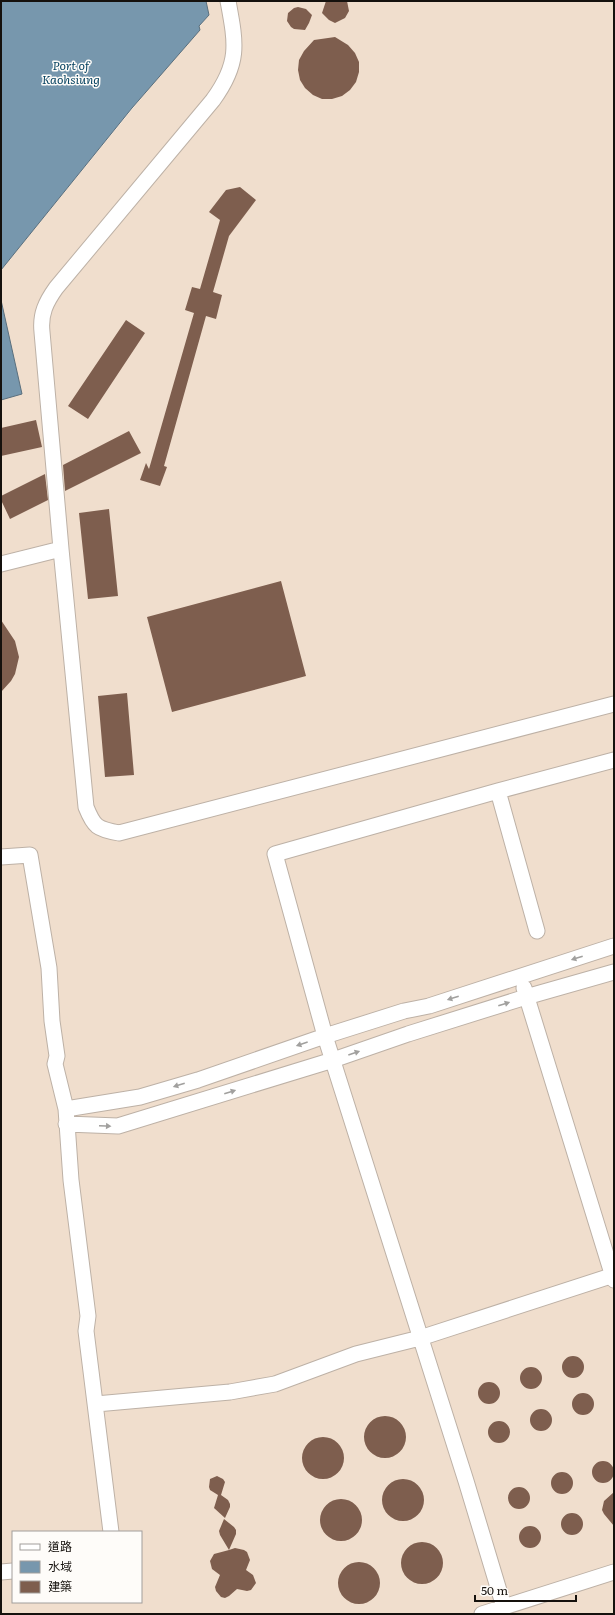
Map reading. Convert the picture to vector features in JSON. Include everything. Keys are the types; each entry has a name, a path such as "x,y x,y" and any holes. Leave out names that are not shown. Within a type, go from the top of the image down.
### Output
{"lane":[{"path":"228,1 235,37 235,54 231,70 224,86 56,288 43,310 41,326 86,807 93,823 105,830 119,833 614,704"},
{"path":"1,564 61,549"},
{"path":"504,1607 325,1036 275,854 498,790 614,760"},
{"path":"498,790 537,931"},
{"path":"1,857 30,855 49,968 52,1021 57,1056 55,1064 66,1109 66,1124 88,1316 86,1331 111,1531"},
{"path":"66,1109 140,1097 198,1080 325,1036 404,1011 429,1006 614,946"},
{"path":"66,1124 118,1126 333,1060 408,1034 526,997 614,972"},
{"path":"96,1404 230,1392 275,1384 356,1354 420,1338 614,1276 521,977"},
{"path":"1,1572 12,1571"},
{"path":"482,1614 614,1572"}],"shaded area":[{"path":"206,1 614,1 614,1614 1,1614 1,399 21,394 1,300 1,270 209,15"}],"water":[{"name":"Port of Kaohsiung","path":"1,1 206,1 209,15 199,26 200,30 132,108 1,270"},
{"path":"1,300 22,394 1,400"}],"building":[{"path":"326,1 347,1 349,11 345,18 335,23 329,20 322,13"},
{"path":"298,7 306,9 312,15 305,30 294,29 287,21 288,13 294,8"},
{"path":"335,37 348,45 355,53 359,62 359,72 356,82 350,90 342,96 332,99 322,99 313,95 305,88 300,80 298,70 299,60 304,51 314,40"},
{"path":"240,187 256,200 229,236 213,292 222,295 216,319 206,316 164,466 167,467 160,486 140,480 146,463 149,469 194,313 185,310 192,287 200,289 220,220 209,212 226,190"},
{"path":"126,320 145,333 88,419 68,406"},
{"path":"36,420 42,447 1,456 1,428"},
{"path":"129,431 141,453 65,491 63,465"},
{"path":"45,474 48,500 10,519 1,500 1,496"},
{"path":"109,509 118,596 88,599 79,513"},
{"path":"281,581 306,676 172,712 147,617"},
{"path":"1,620 15,641 19,657 15,674 1,692"},
{"path":"127,693 134,775 105,777 98,696"},
{"path":"573,1356 581,1359 584,1367 581,1375 573,1378 565,1375 562,1367 565,1359"},
{"path":"531,1367 539,1370 542,1378 539,1386 531,1389 523,1386 520,1378 523,1370"},
{"path":"489,1382 497,1385 500,1393 497,1401 489,1404 481,1401 478,1393 481,1385"},
{"path":"583,1393 591,1396 594,1404 591,1412 583,1415 575,1412 572,1404 575,1396"},
{"path":"541,1409 549,1412 552,1420 549,1428 541,1431 533,1428 530,1420 533,1412"},
{"path":"385,1416 400,1422 406,1437 400,1452 385,1458 370,1452 364,1437 370,1422"},
{"path":"499,1421 507,1424 510,1432 507,1440 499,1443 491,1440 488,1432 491,1424"},
{"path":"323,1437 338,1443 344,1458 338,1473 323,1479 308,1473 302,1458 308,1443"},
{"path":"603,1461 611,1464 614,1472 611,1480 603,1483 595,1480 592,1472 595,1464"},
{"path":"562,1472 570,1475 573,1483 570,1491 562,1494 554,1491 551,1483 554,1475"},
{"path":"217,1476 225,1482 221,1495 228,1500 230,1504 225,1518 214,1508 218,1495 210,1490 209,1487 210,1479"},
{"path":"403,1479 418,1485 424,1500 418,1515 403,1521 388,1515 382,1500 388,1485"},
{"path":"515,1487 523,1487 530,1494 530,1502 523,1509 515,1509 508,1502 508,1494"},
{"path":"614,1492 614,1526 602,1510 604,1501"},
{"path":"341,1499 356,1505 362,1520 356,1535 341,1541 326,1535 320,1520 326,1505"},
{"path":"572,1513 580,1516 583,1524 580,1532 572,1535 564,1532 561,1524 564,1516"},
{"path":"224,1519 236,1530 236,1534 229,1550 219,1531"},
{"path":"526,1526 534,1526 541,1533 541,1541 534,1548 526,1548 519,1541 519,1533"},
{"path":"422,1542 437,1548 443,1563 437,1578 422,1584 407,1578 401,1563 407,1548"},
{"path":"235,1548 247,1552 250,1560 246,1570 253,1575 256,1583 251,1590 247,1591 237,1589 225,1598 221,1597 216,1591 215,1587 220,1575 212,1569 210,1561 214,1554"},
{"path":"359,1562 374,1568 380,1583 374,1598 359,1604 344,1598 338,1583 344,1568"}]}
